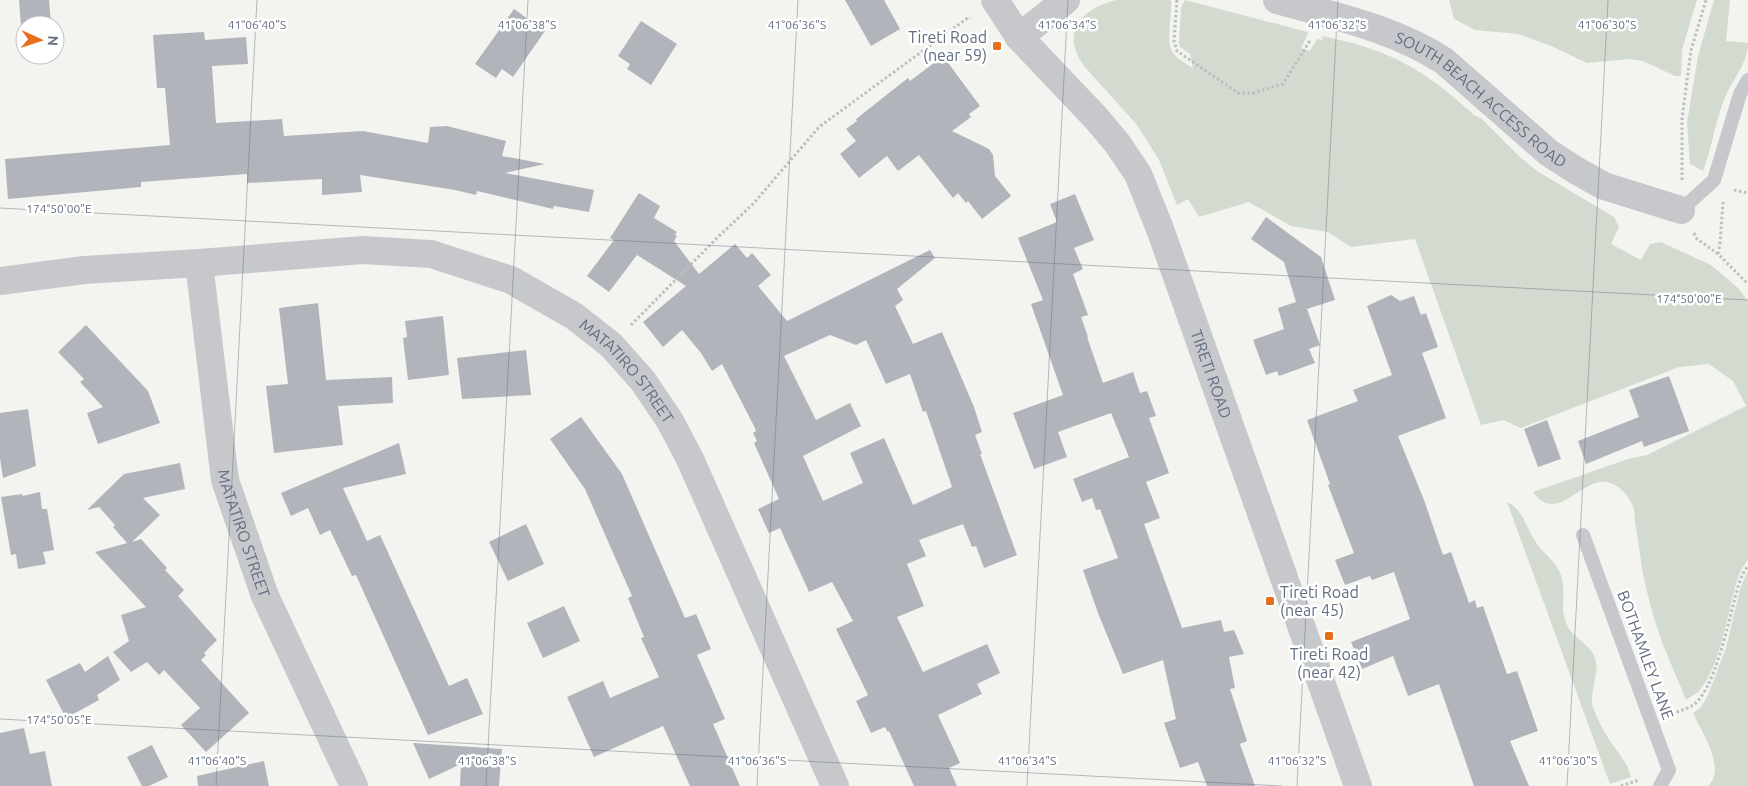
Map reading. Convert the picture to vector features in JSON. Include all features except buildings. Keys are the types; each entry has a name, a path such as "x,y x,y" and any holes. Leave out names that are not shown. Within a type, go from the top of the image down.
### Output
{"street":[{"name":"TIRETI ROAD","path":"995,0 1019,37 1096,118 1117,143 1138,174 1160,229 1358,786"},
{"path":"1019,37 1066,0"},
{"name":"SOUTH BEACH ACCESS ROAD","path":"1277,0 1378,29 1427,50 1457,72 1549,153 1577,171 1604,186 1681,210"},
{"name":"MATATIRO STREET","path":"0,281 84,270 363,250 431,254 511,280 574,316 611,345 648,389 670,421 690,459 835,786"},
{"name":"MATATIRO STREET","path":"198,263 224,480 265,596 354,786"}],"lane":[{"path":"1681,210 1714,180 1740,94 1748,80"},
{"name":"BOTHAMLEY LANE","path":"1583,536 1669,770 1660,786"}],"path":[{"path":"1177,0 1174,41 1177,51 1238,93 1253,93 1283,84 1314,33"},
{"path":"1706,0 1691,50 1682,119 1681,210 1697,239 1718,254 1748,284"},
{"path":"611,345 753,204 819,127 969,17 974,23"},
{"path":"1729,191 1736,190 1748,193"},
{"path":"1718,254 1724,195"},
{"path":"1690,706 1700,699 1707,686 1720,654 1739,584 1748,566"},
{"path":"1621,786 1632,782"}],"shaded area":[{"path":"1116,0 1171,0 1169,36 1171,49 1178,58 1193,68 1190,54 1180,47 1179,42 1181,7 1185,0 1308,32 1301,48 1310,51 1317,39 1322,40 1323,36 1353,43 1386,54 1426,76 1474,115 1481,118 1537,171 1614,217 1619,227 1611,244 1641,260 1650,244 1661,242 1711,265 1738,288 1748,301 1748,560 1740,572 1716,659 1706,682 1698,692 1686,700 1659,635 1643,574 1634,508 1630,499 1620,488 1613,484 1602,482 1592,484 1562,502 1552,504 1543,501 1533,492 1628,459 1647,455 1746,406 1733,381 1709,364 1679,367 1521,428 1503,420 1481,425 1415,239 1351,247 1328,232 1291,226 1249,202 1199,217 1188,199 1177,205 1159,160 1137,125 1084,66 1077,54 1074,33 1078,24 1093,9"},
{"path":"1449,0 1697,0 1682,50 1681,76 1675,76 1643,61 1629,59 1587,63 1551,46 1518,34 1475,30 1454,19"},
{"path":"1714,0 1730,0 1726,41 1748,43 1745,58 1721,108 1703,171 1690,164 1687,123 1698,56"},
{"path":"1507,502 1517,509 1535,541 1560,572 1563,584 1565,621 1571,631 1590,649 1595,658 1596,670 1592,697 1594,710 1603,729 1626,764 1631,777 1610,784"},
{"path":"1748,571 1748,786 1708,786 1713,778 1714,760 1693,713 1701,707 1708,695 1726,648 1740,589"}],"place":[{"name":"Tireti Road (near 59)","path":"997,46"},
{"name":"Tireti Road (near 45)","path":"1270,601"},
{"name":"Tireti Road (near 42)","path":"1329,636"}]}
